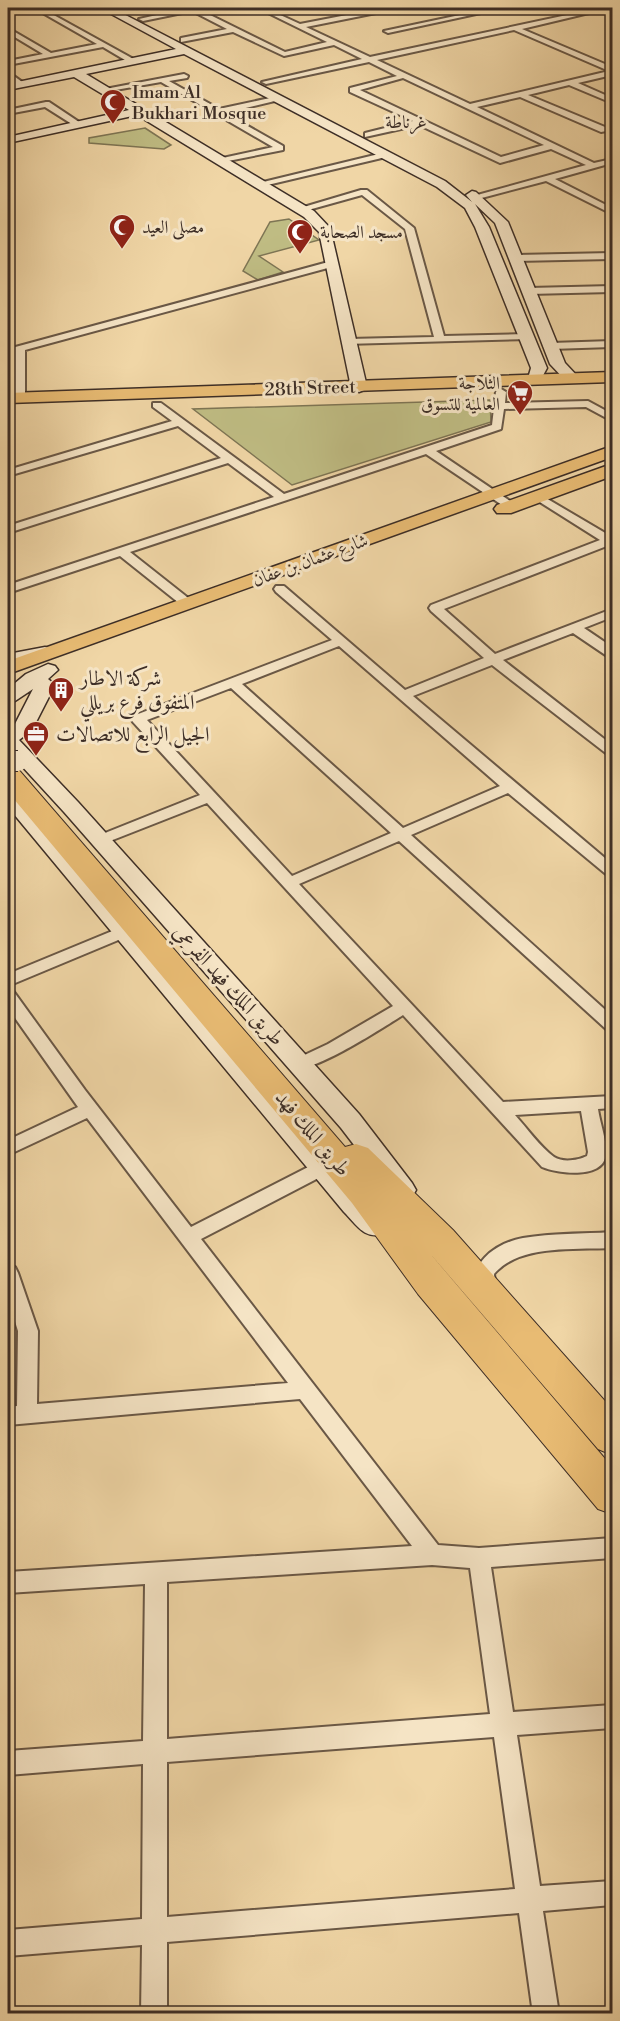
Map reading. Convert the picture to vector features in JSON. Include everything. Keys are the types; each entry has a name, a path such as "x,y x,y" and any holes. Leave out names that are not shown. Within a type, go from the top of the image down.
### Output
{"highway":[{"name":"طريق الملك فهد","path":"12,753 355,1156 440,1240 612,1437"},
{"name":"طريق الملك فهد","path":"12,753 364,1193 431,1283 612,1496"}],"main road":[{"name":"28th Street","path":"12,401 612,377"},
{"name":"28th Street","path":"12,401 157,405 500,399 612,388"},
{"name":"شارع عثمان بن عفان","path":"8,668 612,452"},
{"name":"شارع عثمان بن عفان","path":"8,683 42,673 612,470"}],"street":[{"path":"37,8 133,61"},
{"path":"105,8 266,82 418,162 474,197 501,222 558,364 572,379"},
{"path":"121,8 276,98 441,184 470,206 482,227 539,368 535,378 521,381"},
{"path":"143,19 192,8 284,54 334,43"},
{"path":"261,8 594,166"},
{"path":"337,8 354,15"},
{"path":"298,26 391,8"},
{"path":"388,31 501,8"},
{"path":"266,82 607,8"},
{"path":"441,11 492,33"},
{"path":"592,11 612,19"},
{"path":"515,28 612,71"},
{"path":"8,30 50,55"},
{"path":"8,87 133,61 236,30"},
{"path":"8,63 104,45"},
{"path":"469,107 612,71"},
{"path":"76,73 301,209 325,231 359,387"},
{"path":"8,76 21,84"},
{"path":"104,90 184,76"},
{"path":"404,76 353,90 500,160 551,146"},
{"path":"162,80 280,148 221,161"},
{"path":"570,83 612,101"},
{"path":"521,95 604,130 612,128"},
{"path":"218,112 276,98"},
{"path":"8,112 46,104 78,124"},
{"path":"8,140 138,111"},
{"path":"368,135 420,122"},
{"path":"259,184 383,155"},
{"path":"474,197 612,161"},
{"path":"547,178 612,211"},
{"path":"301,209 364,192 409,228 440,340"},
{"path":"595,202 612,197"},
{"path":"516,258 612,256"},
{"path":"8,352 332,264"},
{"path":"529,291 612,289"},
{"path":"349,342 526,338"},
{"path":"551,346 612,344"},
{"path":"12,401 20,349"},
{"path":"536,361 548,365 558,364"},
{"path":"8,589 497,427 500,399 588,404 612,418"},
{"path":"157,405 282,498"},
{"path":"8,473 180,423"},
{"path":"428,450 495,493 512,507"},
{"path":"8,530 230,459"},
{"path":"539,497 611,541"},
{"path":"611,541 435,608 494,660 612,751"},
{"path":"121,551 188,604"},
{"path":"280,589 510,787 612,871"},
{"path":"403,695 612,613"},
{"path":"575,628 612,653"},
{"path":"341,641 138,719 497,1109 543,1157 559,1168 589,1164 595,1160 597,1152 588,1104"},
{"path":"8,660 62,650"},
{"path":"8,697 42,673 45,685 12,753"},
{"path":"234,683 612,1025"},
{"name":"طريق الملك فهد الفرعي","path":"12,753 100,840 300,1064 367,1141 440,1240"},
{"path":"288,883 510,787"},
{"path":"8,794 353,1204 431,1283"},
{"path":"100,840 209,797"},
{"path":"8,980 122,932"},
{"path":"8,996 90,1109 432,1555"},
{"path":"300,1064 334,1048 404,1007"},
{"path":"497,1109 612,1102"},
{"path":"8,1148 90,1109"},
{"path":"188,1237 322,1168"},
{"path":"488,1295 484,1273 488,1266 510,1250 523,1246 612,1240"},
{"path":"8,1273 28,1331 17,1415 305,1390"},
{"path":"8,1582 432,1555 479,1558 612,1548"},
{"path":"479,1558 546,2013"},
{"path":"154,2013 156,1572"},
{"path":"8,1763 612,1716"},
{"path":"8,1943 612,1893"}],"shaded area":[{"path":"145,128 171,145 164,149 89,143 89,138"},
{"path":"289,219 319,240 259,256 283,272 258,280 243,271 270,222"},
{"path":"490,400 491,422 292,485 193,409"}],"place":[{"name":"Imam Al Bukhari Mosque","path":"113,125"},
{"name":"مصلى العيد","path":"122,250"},
{"name":"مسجد الصحابة","path":"300,255"},
{"name":"الثلاجة العالمية للتسوق","path":"520,416"},
{"name":"شركة الاطار المتفوق فرع بريللي","path":"61,713"},
{"name":"الجيل الرابع للاتصالات","path":"36,757"}],"district":[{"name":"غرناطة","path":"406,122"}]}
